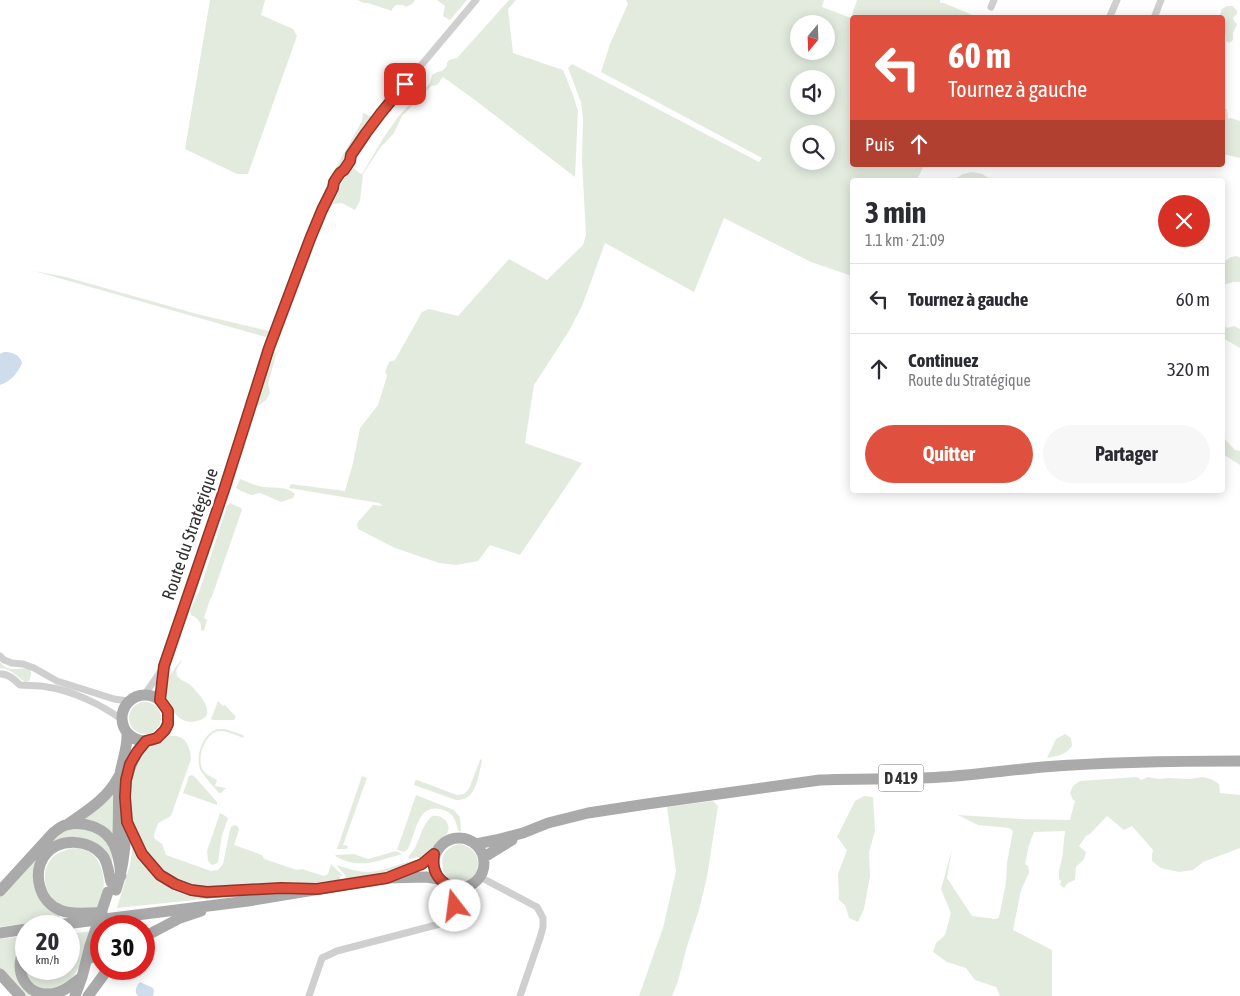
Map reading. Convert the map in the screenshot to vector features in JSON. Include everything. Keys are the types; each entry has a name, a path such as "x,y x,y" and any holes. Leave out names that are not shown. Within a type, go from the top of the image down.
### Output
{"main road":[{"path":"145,694 160,700 168,711 168,724 165,730 157,738 146,741 139,740 127,733 121,719 123,709 128,701 145,694"},
{"path":"0,891 53,832 68,824 101,800 115,784 120,772 127,733"},
{"path":"104,915 112,888 121,876 125,855 127,822 126,780 130,764 146,741"},
{"name":"D 419","path":"476,844 523,833 564,818 588,813 820,780 978,775 1042,767 1104,763 1240,761"},
{"path":"106,915 117,853 120,772"},
{"path":"127,822 142,854 160,875 175,884 191,890 207,892 281,888 317,889"},
{"path":"68,824 84,824 98,828 107,836 113,843 120,861 121,876"},
{"name":"D 419","path":"484,857 523,833"},
{"path":"155,931 180,918 203,911 248,901 387,878 426,877 439,879 449,886 463,888 476,882 483,870 484,857 476,844 466,838 452,838 439,846 434,854 422,864 387,878"},
{"path":"112,888 104,858 96,849 85,844 74,842 63,844 53,849 45,856 40,869 39,883 43,896 49,904 58,910 68,913 129,915 248,901"},
{"path":"434,854 433,867 439,879"},
{"path":"0,933 15,931"},
{"path":"75,996 90,957"},
{"path":"0,974 20,996"},
{"path":"24,980 37,992 46,994 66,989 78,980"},
{"path":"88,996 100,980"}],"street":[{"name":"Route du Stratégique","path":"160,700 164,666 224,490 269,348 307,246 334,182 344,170 350,161 351,155 381,113 476,0"},
{"path":"1110,15 1117,0"},
{"path":"1155,15 1161,0"},
{"path":"0,656 12,663 34,668 57,681 114,699 128,701"},
{"name":"Route du Stratégique","path":"145,694 164,666"},
{"path":"0,674 14,679 20,685 48,687 74,694 100,705 121,719"},
{"path":"480,876 536,907 543,918 540,938 520,996"},
{"path":"309,996 322,958 337,951 449,920 455,906 456,888"}],"shaded area":[{"path":"210,0 265,0 261,15 293,29 297,36 248,174 237,174 185,149"},
{"path":"357,0 415,0 406,7 396,5 392,11"},
{"path":"437,0 467,0 450,20 443,16 445,6"},
{"path":"509,0 516,0 508,9 513,53 563,70 573,95 578,111 575,177 443,77 437,85 431,86 402,116 394,133 380,148 363,174 360,201 355,210 342,203 333,204 352,166 362,174 398,117 430,83 432,75 442,71 447,66 449,60 457,58"},
{"path":"626,0 824,0 822,7 850,18 850,167 923,167 918,178 850,178 850,275 811,262 724,218 694,292 605,243 582,306 569,331 534,385 525,443 582,463 520,555 490,545 478,561 456,565 439,563 395,548 358,529 358,522 373,505 383,506 379,503 289,488 291,484 345,491 360,428 378,405 387,376 385,372 389,362 395,360 422,312 429,309 458,316 509,259 547,280 583,245 586,235 582,161 583,118 581,102 568,68 572,64 759,162 762,158 601,72 610,44 628,4"},
{"path":"857,0 940,0 940,3 972,15 852,15"},
{"path":"1227,6 1233,6 1237,11 1233,18 1237,24 1233,33 1233,40 1229,43 1226,41 1225,15 1220,15 1222,9"},
{"path":"1225,108 1227,109 1228,119 1240,121 1240,158 1225,154"},
{"path":"363,113 372,117 326,191 324,191 362,121"},
{"path":"972,172 982,174 989,178 956,178"},
{"path":"1231,257 1240,257 1240,282 1225,284 1225,261"},
{"path":"34,271 66,277 197,314 269,331 269,338"},
{"path":"1225,326 1227,328 1234,326 1240,329 1240,348 1225,339"},
{"path":"278,348 268,384 270,393 266,400 257,407 262,384"},
{"path":"1225,439 1235,450 1240,451 1240,465 1225,455"},
{"path":"240,479 252,484 292,491 295,494 293,498 281,502 260,493 251,495 236,488"},
{"path":"230,503 242,510 204,618 207,620 204,631 201,630 199,621 191,615 190,611 200,589 227,506"},
{"path":"182,660 177,669 178,676 195,690 207,708 205,717 192,722 177,716 164,693 170,675"},
{"path":"0,662 9,669 29,670 31,675 29,681 25,682 11,671 0,668"},
{"path":"218,701 223,706 225,705 236,717 235,720 211,719"},
{"path":"145,702 157,706 161,718 157,730 145,734 133,730 129,718 133,706"},
{"path":"225,729 243,735 244,738 221,731 211,735 204,745 201,757 202,768 207,774 217,780 215,786 226,788 221,793 203,774 199,766 199,753 204,740 213,731"},
{"path":"1065,734 1071,738 1072,746 1061,755 1047,758 1056,739"},
{"path":"169,736 179,737 186,741 191,759 171,816 158,823 154,835 154,838 162,844 166,855 211,871 218,870 223,864 231,827 235,825 239,830 234,845 262,855 264,859 297,870 302,869 324,876 328,874 331,864 343,876 340,876 340,880 282,886 196,888 164,874 147,855 130,818 129,786 133,768 149,746 157,744"},
{"path":"481,759 478,780 472,792 463,799 456,800 414,785 417,780 457,795 464,794 469,789"},
{"path":"192,775 217,802 217,805 183,793 189,776"},
{"path":"362,776 367,778 343,845 348,846 347,849 337,849"},
{"path":"1137,777 1141,780 1148,777 1190,779 1202,777 1211,779 1219,784 1220,793 1240,795 1240,848 1203,862 1193,870 1179,872 1161,868 1152,861 1153,850 1132,826 1124,830 1107,816 1086,836 1079,846 1086,852 1084,859 1076,867 1075,880 1068,883 1064,888 1060,885 1059,871 1065,831 1034,832 1025,864 1028,866 1029,873 1021,890 1013,930 1052,950 1052,996 1000,996 996,987 975,980 966,968 947,962 933,952 936,943 945,935 951,913 941,889 952,849 947,878 972,916 996,919 999,917 1006,883 1007,863 1013,831 1009,828 978,825 958,815 1070,820 1075,801 1070,793 1073,786 1080,781"},
{"path":"115,792 116,835 85,818"},
{"path":"416,795 454,810 460,817 461,831 458,831 450,813 435,808 428,810 419,820 408,849 404,852 397,850"},
{"path":"864,796 873,797 875,831 869,852 870,876 864,909 858,922 849,918 845,905 839,900 838,874 847,850 837,837 855,801"},
{"path":"713,801 718,806 707,877 678,981 672,996 639,996 663,928 676,871 667,807"},
{"path":"220,813 228,819 222,835 218,862 212,865 208,861 207,851"},
{"path":"432,816 439,816 446,821 449,828 447,834 423,859 417,857 410,859 408,857 415,848 424,826"},
{"path":"72,827 89,829 100,834 113,851 112,864 68,840 36,872 60,915 15,915 15,925 0,927 0,895 42,849"},
{"path":"130,835 159,878 233,896 117,908 130,865 132,852"},
{"path":"459,844 469,847 475,853 478,861 474,875 469,880 462,882 453,881 445,876 442,858 449,849"},
{"path":"73,848 92,853 102,869 104,886 98,909 77,910 66,908 53,899 46,885 46,869 49,862 60,853"},
{"path":"396,851 402,854 368,863 352,863 335,856 354,854 368,859"},
{"path":"418,860 393,870 346,879 345,875 336,865 367,872"},
{"path":"90,931 90,936 80,964 80,933"},
{"path":"15,937 15,980 26,980 35,996 25,996 0,970 0,939"},
{"path":"29,980 70,980 67,984 52,990 36,986"}],"water":[{"path":"4,352 17,356 22,363 13,377 0,385 0,354"},
{"path":"140,982 153,988 153,996 138,996 136,989"}],"route":[{"path":"405,84 366,133 351,155 350,161 334,182 304,254 269,348 224,490 164,666 160,700 168,711 168,724 157,738 146,741 137,752 130,764 126,780 125,797 127,822 142,854 160,875 175,884 191,890 207,892 281,888 317,889 344,885 387,878 422,864 434,854 433,867 435,873 444,883 456,888 455,906"}]}
